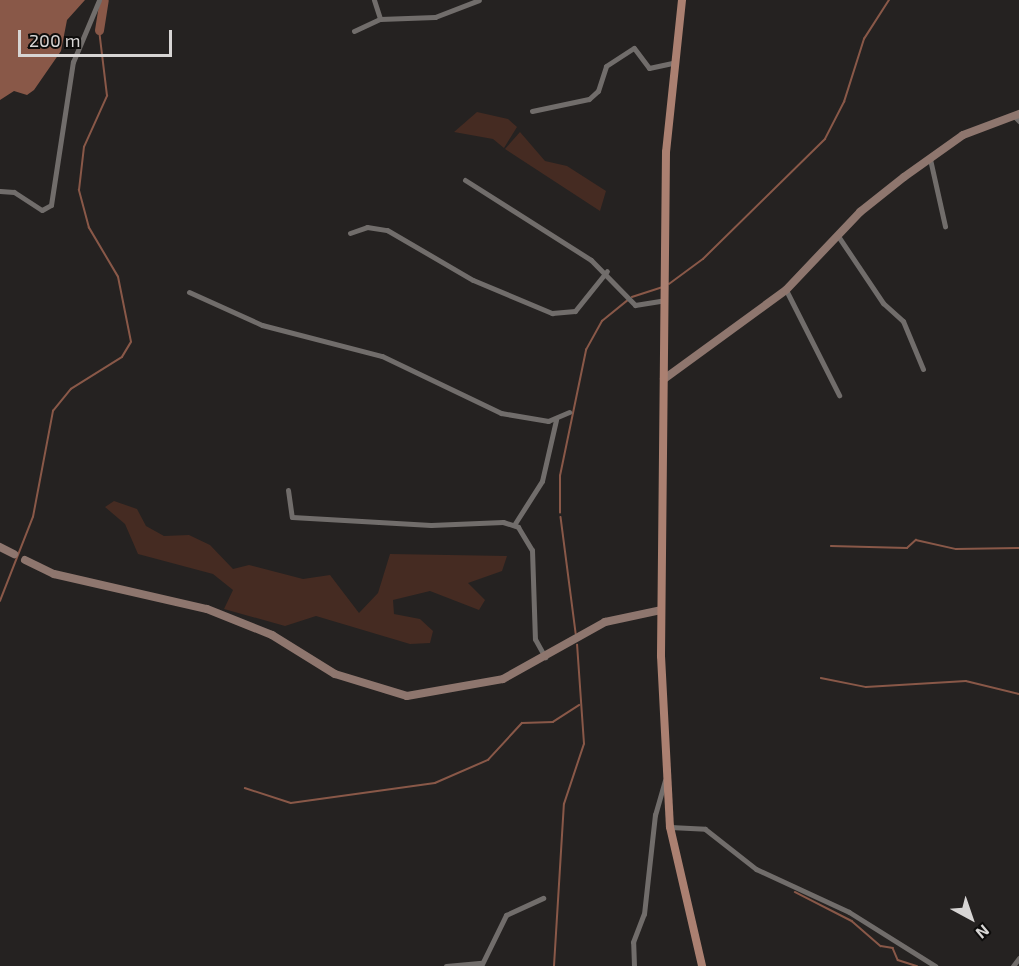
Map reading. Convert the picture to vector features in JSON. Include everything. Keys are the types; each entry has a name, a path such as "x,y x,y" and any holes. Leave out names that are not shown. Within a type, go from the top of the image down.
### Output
{"main road":[{"path":"682,0 673,63 665,274 661,610 665,780 670,827 702,966"},
{"path":"664,380 786,290 838,236 930,159 963,135 1018,117"},
{"path":"0,547 14,554"},
{"path":"25,560 54,573 207,609 272,635 335,674 403,696 476,687 545,658 605,622 661,610"}],"street":[{"path":"0,191 14,192 42,210 51,205 73,62 99,0"},
{"path":"374,0 380,19"},
{"path":"354,31 380,19 435,17 479,0"},
{"path":"532,111 589,99 598,91 606,66 634,48 649,68 673,63"},
{"path":"930,159 945,226"},
{"path":"465,180 482,186 607,271 624,297 632,302 665,297"},
{"path":"350,233 387,230 473,280 552,313 575,311 607,271"},
{"path":"838,236 883,303 903,321 922,369"},
{"path":"786,290 839,395"},
{"path":"189,292 279,331 381,356 490,410 556,420 569,412"},
{"path":"514,525 542,481 556,420"},
{"path":"288,490 292,517 514,525"},
{"path":"514,525 532,550 535,639 545,658"},
{"path":"634,966 633,942 644,914 656,806 665,780"},
{"path":"670,827 705,829 756,869 849,912 935,966"},
{"path":"446,966 482,964 506,915 543,898"},
{"path":"1013,966 1019,958"}],"shaded area":[{"path":"0,0 85,0 67,20 61,51 34,90 27,95 14,91 0,100"},
{"path":"477,112 508,119 517,127 504,148 493,139 454,132"},
{"path":"520,132 545,161 567,166 606,191 600,211 505,149"},
{"path":"114,501 137,509 146,526 164,536 189,535 210,545 233,569 249,565 303,579 330,575 359,613 378,593 390,554 507,556 502,571 468,583 485,600 479,610 430,591 393,600 394,614 420,619 433,631 430,643 410,644 316,616 285,626 224,609 233,590 213,574 138,554 125,524 105,507"}],"waterway":[{"path":"99,30 104,0"},
{"path":"669,284 703,259 825,139 844,102 864,39 889,0"},
{"path":"0,601 33,517 53,411 71,389 122,357 131,342 118,277 89,228 79,190 84,147 107,96 99,30"},
{"path":"632,297 662,287"},
{"path":"560,513 560,476 586,350 602,321 628,300"},
{"path":"561,517 576,633"},
{"path":"831,546 907,548 916,540 956,549 1019,548"},
{"path":"554,966 564,804 584,744 577,645"},
{"path":"821,678 866,687 966,681 1019,694"},
{"path":"245,788 291,803 435,783 488,760 522,723 553,722 579,705"},
{"path":"795,892 852,921 881,946 893,948 898,960 917,966"}]}
